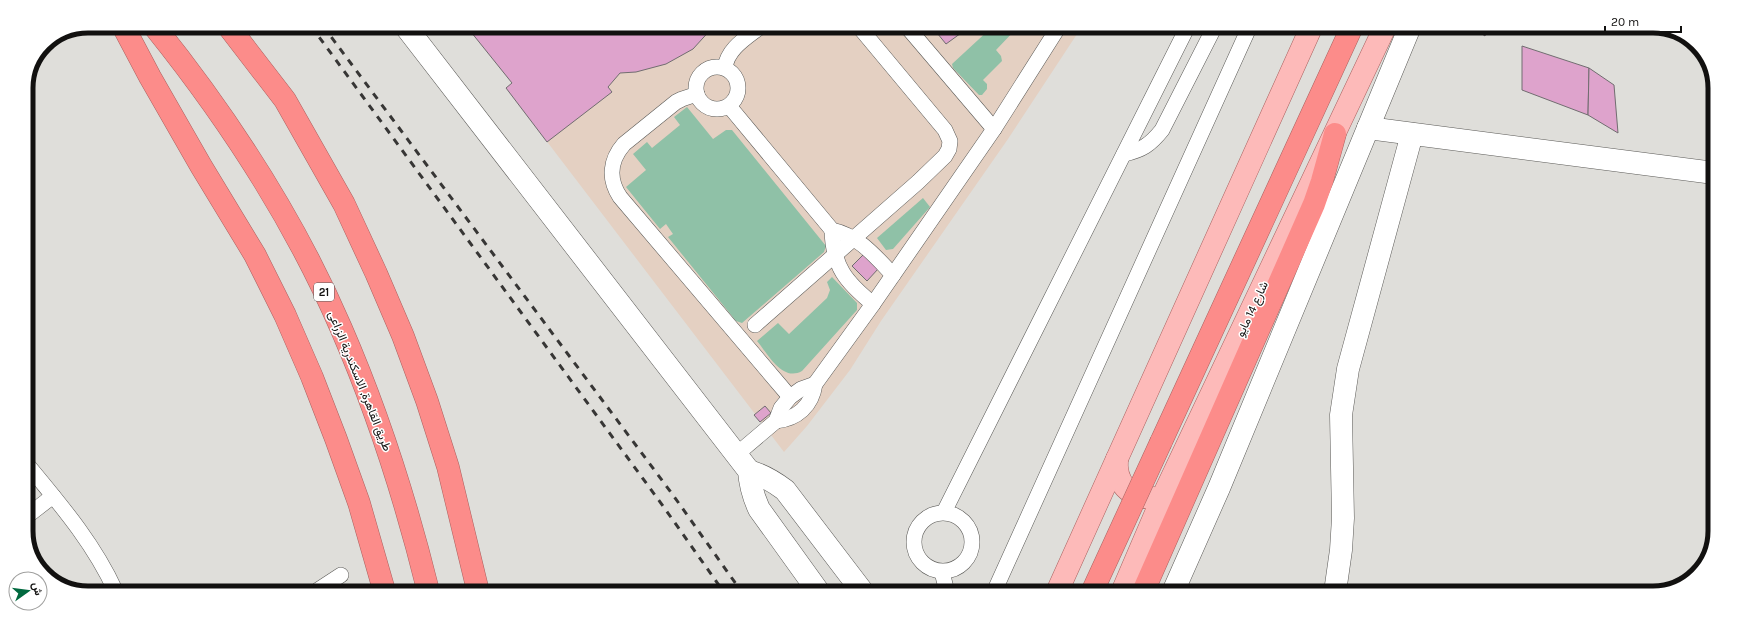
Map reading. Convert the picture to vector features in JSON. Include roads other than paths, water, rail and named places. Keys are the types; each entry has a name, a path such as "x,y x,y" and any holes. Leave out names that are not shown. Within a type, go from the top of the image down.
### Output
{"highway":[{"path":"127,33 201,166 255,255 285,315 312,377 336,439 359,503 383,586"},
{"name":"طريق القاهرة, الاسكندرية الزراعى","path":"159,33 231,130 268,189 306,257 340,327 370,399 396,472 427,586"},
{"path":"233,33 286,100 344,204 376,272 403,336 427,401 448,467 477,586"},
{"path":"1095,586 1349,33"},
{"path":"1146,586 1314,204 1335,134"}],"main road":[{"path":"1060,586 1309,33"},
{"name":"شارع 14 مايو","path":"1125,586 1164,494 1382,33"},
{"path":"1118,459 1116,469 1125,488 1144,498 1154,498 1164,494"}],"street":[{"path":"411,33 743,462 785,490 858,586"},
{"path":"1176,586 1219,488 1407,33"},
{"path":"1368,128 1708,172"},
{"path":"1336,586 1341,550 1344,486 1341,415 1348,369 1412,134"},
{"path":"743,462 753,497 765,521 813,585 838,560"}],"lane":[{"path":"725,68 725,62 733,49 753,33"},
{"path":"755,325 918,182 945,156 949,149 950,141 945,130 864,33"},
{"path":"912,33 994,129"},
{"path":"776,421 790,418 803,411 811,399 815,384 893,275 994,129 1055,33"},
{"path":"944,512 1184,33"},
{"path":"1124,154 1139,151 1152,142 1162,130 1211,33"},
{"path":"997,586 1247,33"},
{"path":"710,68 725,68 736,78 738,94 729,106 722,109 714,109 706,106 697,94 698,79 703,72 710,68"},
{"path":"697,94 682,98 676,102 618,150 612,165 613,182 620,197 790,397"},
{"path":"729,106 832,230 853,238 871,252 893,275"},
{"path":"832,230 835,255 847,280 853,288 872,304"},
{"path":"743,462 776,421 781,408 790,397 802,389 815,384"},
{"path":"33,472 84,534 114,586"},
{"path":"33,512 53,496"},
{"path":"944,512 957,516 967,524 972,537 971,550 965,562 954,570 942,572 928,569 918,560 913,548 914,535 920,523 931,515 944,512"},
{"path":"942,572 946,586"},
{"path":"324,586 341,575"}],"railway":[{"path":"316,33 663,506 719,586"},
{"path":"328,33 673,495 737,586"}]}
